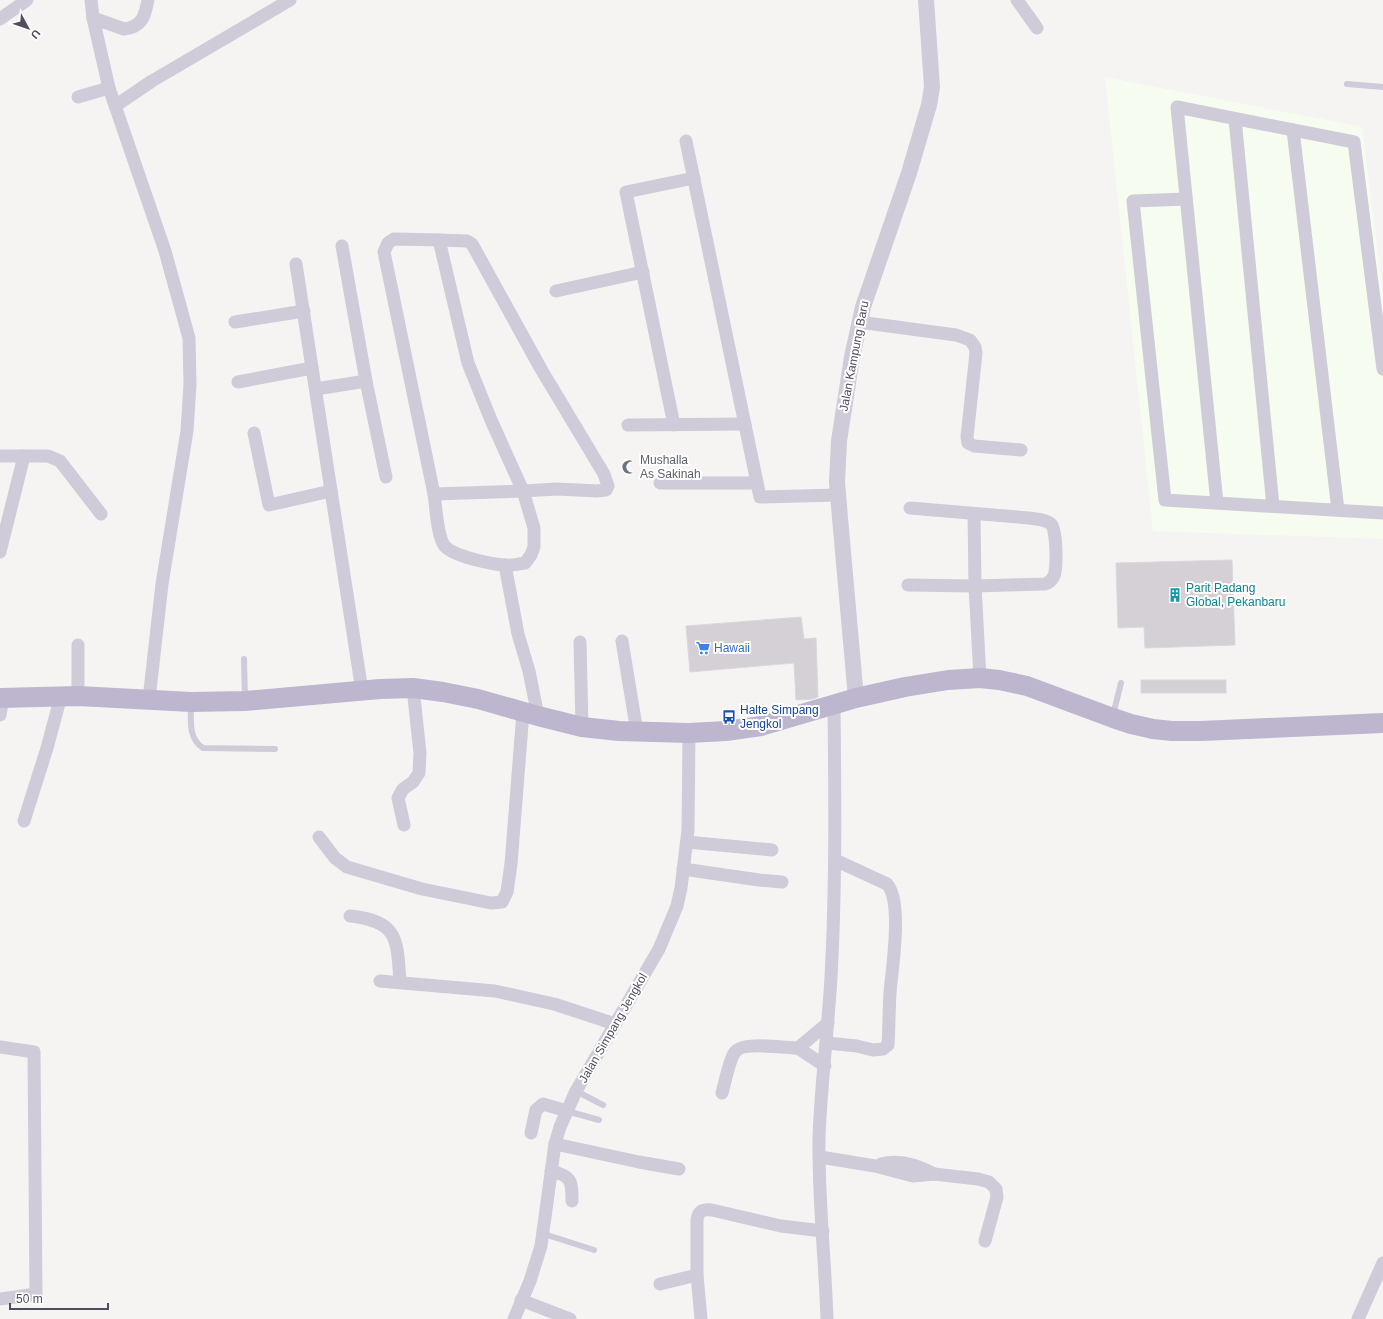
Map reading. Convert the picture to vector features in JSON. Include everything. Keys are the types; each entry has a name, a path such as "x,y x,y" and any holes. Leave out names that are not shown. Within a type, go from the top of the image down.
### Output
{"main road":[{"path":"1,704 69,696 191,702 245,701 413,688 461,695 530,714 582,726 637,732 689,733 726,731 761,726 856,698 927,683 980,678 999,680 1027,686 1113,718 1154,729 1172,731 1201,731 1383,723"}],"street":[{"path":"0,19 27,0"},
{"path":"90,0 108,88 165,251 189,338 190,384 187,431 162,584 148,699"},
{"path":"93,18 124,29 129,28 139,23 145,16 148,0"},
{"path":"115,106 152,81 290,0"},
{"name":"Jalan Kampung Baru","path":"856,698 838,494 837,466 839,441 859,322 870,283 909,173 930,105 932,87 926,0"},
{"path":"1017,0 1037,28"},
{"path":"78,97 108,88"},
{"path":"1217,503 1177,108 1354,142 1383,369"},
{"path":"1235,119 1273,506"},
{"path":"1293,130 1338,510"},
{"path":"686,141 760,497 838,494"},
{"path":"674,425 626,192 694,178"},
{"path":"1186,199 1133,201 1165,500 1383,513"},
{"path":"434,494 523,492 557,489 597,491 606,490 608,486 604,474 541,368 472,244 467,241 439,240 394,239 388,243 384,252 434,494 439,528 444,546 457,554 485,562 505,565 525,563 531,555 534,547 534,528 523,492 468,363 439,240"},
{"path":"342,246 366,381 386,477"},
{"path":"296,264 362,691"},
{"path":"556,291 642,272"},
{"path":"235,322 304,311"},
{"path":"859,322 951,334 970,340 975,347 976,353 967,437 968,443 974,446 1021,450"},
{"path":"238,382 312,368"},
{"path":"316,389 366,381"},
{"path":"628,425 745,424"},
{"path":"254,433 268,505 331,491"},
{"path":"0,456 48,456 60,461 101,514"},
{"path":"0,552 4,519 24,456"},
{"path":"660,483 757,483"},
{"path":"908,585 975,586 1045,584 1053,578 1055,570 1055,541 1052,525 1047,522 1029,518 910,508"},
{"path":"974,514 975,586 980,678"},
{"path":"319,837 337,861 354,870 422,889 491,903 502,902 507,892 530,714 529,671 518,634 505,565"},
{"path":"622,641 637,732"},
{"path":"580,642 582,726"},
{"path":"24,821 47,748 69,696 78,645"},
{"path":"404,825 398,798 403,789 413,782 419,773 420,753 413,688"},
{"path":"827,1319 820,1196 820,1137 831,976 835,860 834,705"},
{"name":"Jalan Simpang Jengkol","path":"514,1319 534,1268 544,1234 555,1144 567,1111 576,1091 649,966 671,922 677,906 682,888 687,842 689,733"},
{"path":"687,842 772,850"},
{"path":"827,1043 857,1046 873,1050 883,1049 888,1045 895,921 894,899 887,884 835,860"},
{"path":"683,869 782,882"},
{"path":"350,916 372,919 390,930 398,951 400,982"},
{"path":"380,981 495,991 554,1004 615,1024"},
{"path":"798,1048 828,1023"},
{"path":"722,1093 732,1056 738,1048 754,1046 798,1048 825,1066"},
{"path":"0,1047 34,1052 36,1294 0,1299"},
{"path":"531,1133 536,1110 543,1104 567,1111"},
{"path":"555,1144 679,1169"},
{"path":"820,1157 875,1166 913,1176 934,1174 978,1178 989,1182 996,1189 997,1197 985,1241"},
{"path":"551,1171 566,1175 570,1180 572,1201"},
{"path":"701,1319 697,1275 696,1220 698,1213 704,1209 721,1211 781,1226 823,1231"},
{"path":"1358,1319 1383,1263"},
{"path":"660,1284 697,1275"},
{"path":"521,1300 570,1319"}],"lane":[{"path":"1347,84 1383,87"},
{"path":"244,659 245,701"},
{"path":"1113,718 1121,684"},
{"path":"191,702 192,732 195,742 203,748 275,749"},
{"path":"576,1091 603,1105"},
{"path":"567,1111 599,1120"},
{"path":"544,1234 594,1250"}],"shaded area":[{"path":"1105,77 1362,127 1383,293 1383,539 1153,531"}],"building":[{"name":"Parit Padang Global, Pekanbaru","path":"1232,560 1235,645 1145,648 1144,627 1118,628 1116,563"},
{"path":"801,617 804,639 816,638 818,697 813,699 796,700 794,663 690,672 686,626"},
{"path":"1141,680 1226,680 1226,693 1141,693"}],"place":[{"name":"Mushalla As Sakinah","path":"629,467"},
{"name":"Parit Padang Global, Pekanbaru","path":"1175,595"},
{"name":"Hawaii","path":"703,648"},
{"name":"Halte Simpang Jengkol","path":"729,717"}]}
